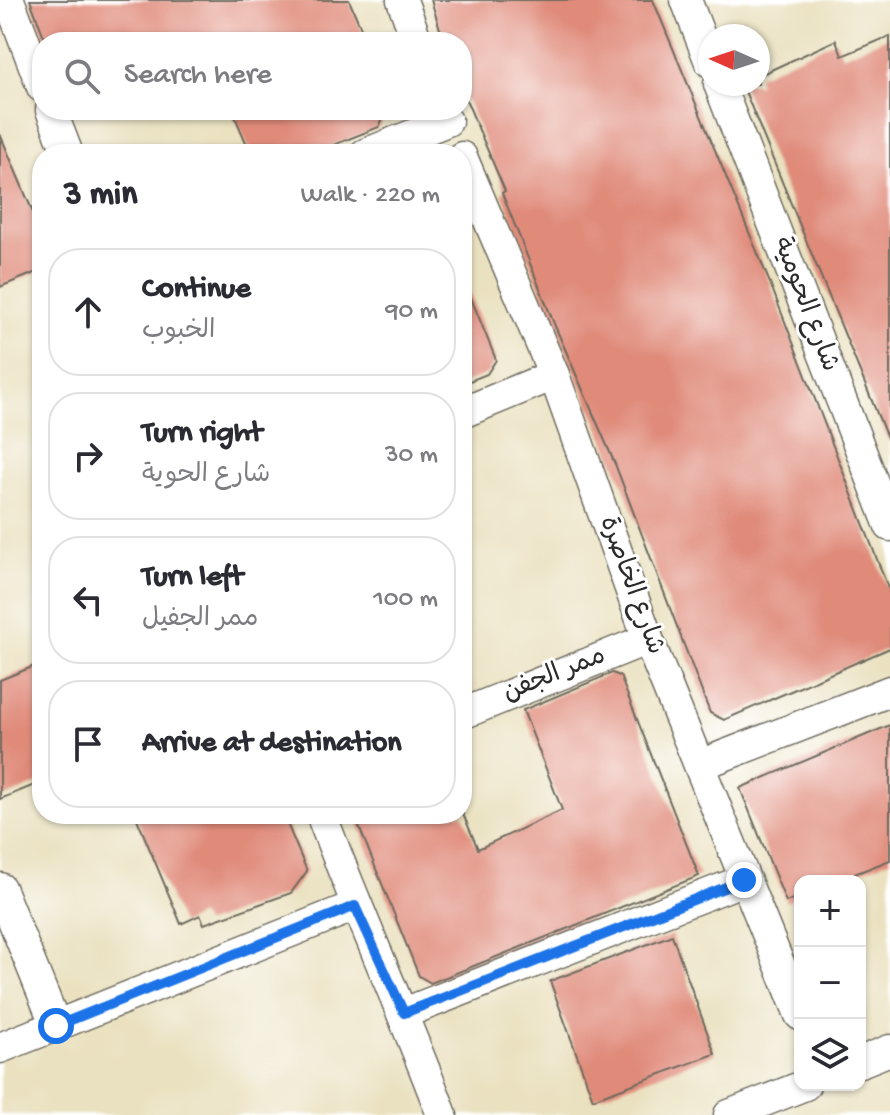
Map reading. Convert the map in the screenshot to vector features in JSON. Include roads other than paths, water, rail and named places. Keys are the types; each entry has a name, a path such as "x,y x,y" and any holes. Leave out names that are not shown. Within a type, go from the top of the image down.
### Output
{"street":[{"path":"9,0 32,61"},
{"path":"402,0 413,32"},
{"path":"686,0 698,31"},
{"name":"شارع الحومية","path":"724,96 890,526"},
{"path":"55,120 64,144"},
{"path":"386,144 435,120"},
{"name":"شارع الخاصرة","path":"447,120 456,144"},
{"name":"شارع الخاصرة","path":"472,182 554,375 648,639 794,1001"},
{"path":"472,409 554,375"},
{"name":"ممر الجفن","path":"472,710 648,639"},
{"path":"700,765 890,691"},
{"path":"325,824 355,906 404,1013 442,1115"},
{"path":"404,1013 744,880"},
{"path":"0,888 56,1026"},
{"path":"0,1048 355,906"},
{"path":"866,1060 890,1050"},
{"path":"729,1115 794,1089"}]}
